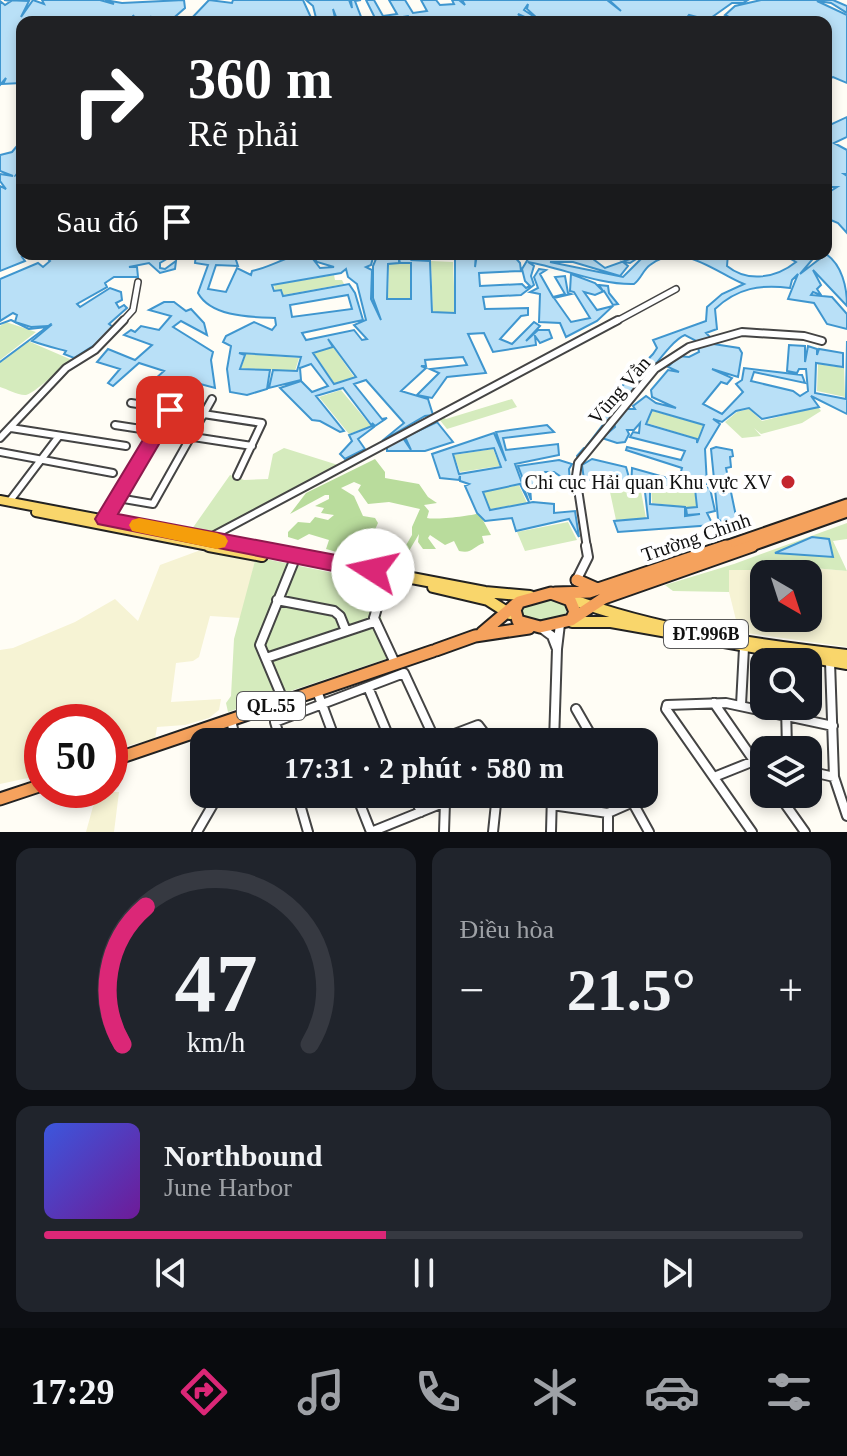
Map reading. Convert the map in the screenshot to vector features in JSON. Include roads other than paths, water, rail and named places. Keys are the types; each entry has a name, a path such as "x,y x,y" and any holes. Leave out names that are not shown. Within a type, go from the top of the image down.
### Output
{"highway":[{"name":"Trường Chinh","path":"569,595 606,587 847,504"},
{"name":"Trường Chinh","path":"566,622 618,593 847,512"},
{"path":"577,580 589,587 606,587"},
{"path":"555,593 569,595 575,607 566,622 540,627 518,621 515,610 519,602 555,593"},
{"name":"QL.55","path":"475,636 519,602"},
{"name":"QL.55","path":"128,755 475,636 540,627"},
{"path":"0,799 24,791"}],"main road":[{"path":"3,503 105,519 184,538 207,539 483,598 518,621"},
{"path":"3,503 294,561 485,592 539,596"},
{"path":"618,593 610,607 619,617"},
{"name":"ĐT.996B","path":"569,595 588,607 619,617 759,645 847,655"},
{"name":"ĐT.996B","path":"566,622 611,622 750,650"},
{"name":"ĐT.996B","path":"822,661 847,664"}],"street":[{"path":"0,438 66,368 95,350 133,310 138,282"},
{"path":"207,539 676,289"},
{"name":"Vũng Vằn","path":"569,595 588,557 576,476 578,463 655,369 692,345 742,332 804,336 822,341"},
{"path":"105,519 181,391"},
{"path":"118,498 153,504 212,399"},
{"path":"131,403 262,423 237,476"},
{"path":"115,425 252,446"},
{"path":"11,428 126,446"},
{"path":"3,503 59,436"},
{"path":"0,452 113,473"},
{"path":"284,702 260,645 294,561"},
{"path":"386,578 374,622 395,664"},
{"path":"277,600 334,611 340,616 346,631"},
{"path":"266,658 374,622"},
{"path":"554,728 557,649 566,622"},
{"path":"540,627 552,636 557,649"},
{"path":"741,705 744,648"},
{"path":"830,662 834,777 847,816"},
{"path":"277,728 275,722 404,673 430,728"},
{"path":"368,687 385,728"},
{"path":"317,691 331,728"},
{"path":"714,703 750,755"},
{"path":"750,706 670,704 666,709 752,832"},
{"path":"576,709 586,728"},
{"path":"231,720 233,728"},
{"path":"814,720 833,726"},
{"path":"714,777 750,763"},
{"path":"822,774 834,777"},
{"path":"197,832 211,808"},
{"path":"301,808 308,832"},
{"path":"362,808 371,832 431,808"},
{"path":"419,808 421,812"},
{"path":"444,832 445,808"},
{"path":"493,832 496,808"},
{"path":"551,832 552,808"},
{"path":"573,808 608,813 615,808"},
{"path":"636,808 649,832"},
{"path":"788,808 805,832"},
{"path":"608,813 608,832"}],"water":[{"path":"4,0 29,1 22,16 16,16 16,83 3,84 6,78 0,85 0,1 5,5 11,1"},
{"path":"33,0 44,4 42,0 100,0 114,4 105,0 122,3 184,0 185,8 176,16 22,16"},
{"path":"209,0 232,3 233,0 303,0 310,16 194,16"},
{"path":"306,0 349,0 352,8 351,0 361,0 355,1 361,16 336,16 333,9 335,16 316,16 313,6"},
{"path":"366,0 374,0 383,16 374,16"},
{"path":"389,0 405,0 413,13 427,11 421,0 436,0 440,5 454,4 452,0 459,0 465,5 462,0 607,0 621,11 609,0 748,0 732,3 714,16 535,16 527,9 528,4 524,10 533,16 518,14 520,16 383,16 397,14"},
{"path":"761,0 833,0 847,6 847,13 831,3 817,1 847,15 847,83 832,77 832,16 725,15 735,6"},
{"path":"847,117 847,137 834,143 847,150 847,174 844,174 847,176 847,233 832,220 832,190 837,187 832,187 832,124"},
{"path":"16,147 16,260 25,261 0,271 0,186 6,189 0,181 0,174 13,176 0,171 0,155 12,152"},
{"path":"165,260 160,263 160,268 165,269 176,261 175,269 160,273 149,263 129,267 137,267 138,277 114,277 105,283 107,287 77,304 80,307 110,288 121,292 122,300 116,303 119,308 124,305 127,308 109,324 113,327 96,344 74,358 64,354 66,351 32,341 50,326 31,327 15,322 17,315 13,313 0,321 0,279 38,263 43,267 50,261"},
{"path":"195,260 236,260 238,266 216,265 208,289 226,292 237,268 251,275 252,271 284,260 314,260 320,268 334,267 316,260 372,260 366,267 372,270 371,299 381,320 373,298 376,260 399,260 399,263 388,264 387,299 411,299 411,263 400,263 399,260 430,261 432,312 455,313 455,260 476,260 475,267 476,260 517,260 521,271 479,273 480,286 522,284 526,288 530,286 522,269 527,260 594,260 605,268 627,260 635,260 623,262 628,266 620,276 573,262 550,262 623,277 640,260 659,260 650,265 634,284 607,282 528,262 534,266 531,276 534,285 521,295 483,297 485,309 528,308 528,315 521,316 500,339 512,344 534,322 540,326 526,341 538,330 549,330 552,338 540,343 535,336 536,345 493,352 484,333 468,334 486,373 447,377 432,398 417,395 439,373 430,369 467,365 463,357 425,360 426,366 421,366 426,368 401,391 428,399 433,415 425,416 382,441 404,423 366,380 354,384 382,419 387,418 375,426 372,423 374,427 358,439 365,449 345,459 340,454 352,441 349,435 372,426 343,388 316,396 344,431 340,432 312,420 280,388 301,381 312,392 328,386 311,364 300,368 301,380 269,388 273,370 297,371 301,357 239,353 245,355 240,369 270,370 267,389 247,395 230,392 227,369 231,346 223,342 226,336 254,322 272,330 276,325 275,318 232,314 204,301 198,293 208,265 195,263","holes":["346,269 348,277 357,284 366,320 354,325 367,339 362,340 354,330 306,340 302,333 363,320 355,293 349,284 283,296 281,290 274,291 272,285 341,273","348,295 352,309 292,317 290,305","328,339 356,377 334,384 313,353 333,347"]},
{"path":"695,260 728,260 727,266 735,271 762,276 780,272 796,262 793,260 812,260 800,274 818,260 832,260 842,277 847,306 813,270 821,285 817,289 821,295 813,292 811,295 832,297 847,314 847,329 827,324 814,303 788,299 798,274 790,288 759,287 732,296 715,309 717,329 706,333 711,338 698,342 685,335 679,339 637,387 609,407 608,411 615,415 582,452 605,422 599,410 653,354 657,348 653,340 706,321 707,307 722,294 744,284"},
{"path":"539,269 546,270 540,274 553,297 565,294 555,277 565,276 568,293 571,294 554,298 571,322 590,318 574,292 570,291 571,274 595,283 603,291 599,285 608,286 609,293 618,304 613,305 604,291 595,295 584,292 597,310 613,306 597,321 566,337 560,323 539,322 540,294 530,292 538,288 534,277"},
{"path":"164,302 174,302 186,311 191,309 204,323 207,335 181,321 173,327 213,352 211,360 215,388 185,380 172,396 145,388 164,371 139,363 113,386 108,383 120,369 97,362 108,349 135,360 152,345 124,335 131,330 135,332 141,326 159,330 171,316 149,310"},
{"path":"847,341 847,414 811,396 819,407 762,419 749,408 736,411 722,422 713,419 720,424 705,449 707,484 679,479 682,468 626,450 627,447 681,460 685,451 630,437 633,432 639,433 640,423 634,430 627,430 629,434 625,442 602,438 615,427 614,423 626,409 635,409 633,406 646,396 656,403 676,408 652,397 651,390 668,370 679,372 668,367 678,356 689,357 707,343 739,348 742,353 738,377 712,369 732,378 727,384 721,382 703,404 722,414 743,392 736,384 742,380 744,368 802,375 805,383 754,372 751,381 793,391 800,396 808,391 806,369 799,369 797,373 787,371 789,345 805,346 805,362 808,346 817,349 817,355 819,349 843,353 843,367 816,363 815,393 846,399","holes":["652,410 704,425 697,443 697,439 646,424"]},
{"path":"437,422 453,442 425,451 387,451 387,446 403,438 411,450 405,437"},
{"path":"547,425 554,432 503,438 506,450 558,444 559,455 515,464 529,502 520,484 483,492 490,510 533,502 554,504 554,513 575,511 579,537 569,519 516,531 512,518 485,521 477,513 465,486 469,484 460,481 460,476 459,480 440,478 432,454 494,433 506,461 496,432","holes":["494,448 501,467 459,474 453,454"]},
{"path":"711,449 732,450 731,467 726,468 737,521 724,523 718,519"},
{"path":"592,459 626,467 630,481 620,484 621,488 617,489 599,480 584,480 582,465"},
{"path":"559,460 572,464 569,469 570,483 554,472 545,472 530,487 531,500 518,466"},
{"path":"632,468 682,482 683,487 650,485 650,504 685,507 685,516 700,514 687,515 686,508 697,507 695,489 685,487 684,483 710,488 715,511 707,513 713,525 618,532 614,521 648,518 645,492 631,488"},
{"path":"812,537 829,539 833,557 775,553"}],"waterway":[{"path":"0,324 11,320 29,329 47,327"},
{"path":"47,327 51,324"},
{"path":"0,362 47,327"},
{"path":"577,456 584,448"}],"place":[{"name":"Chi cục Hải quan Khu vực XV","path":"788,482"}]}
